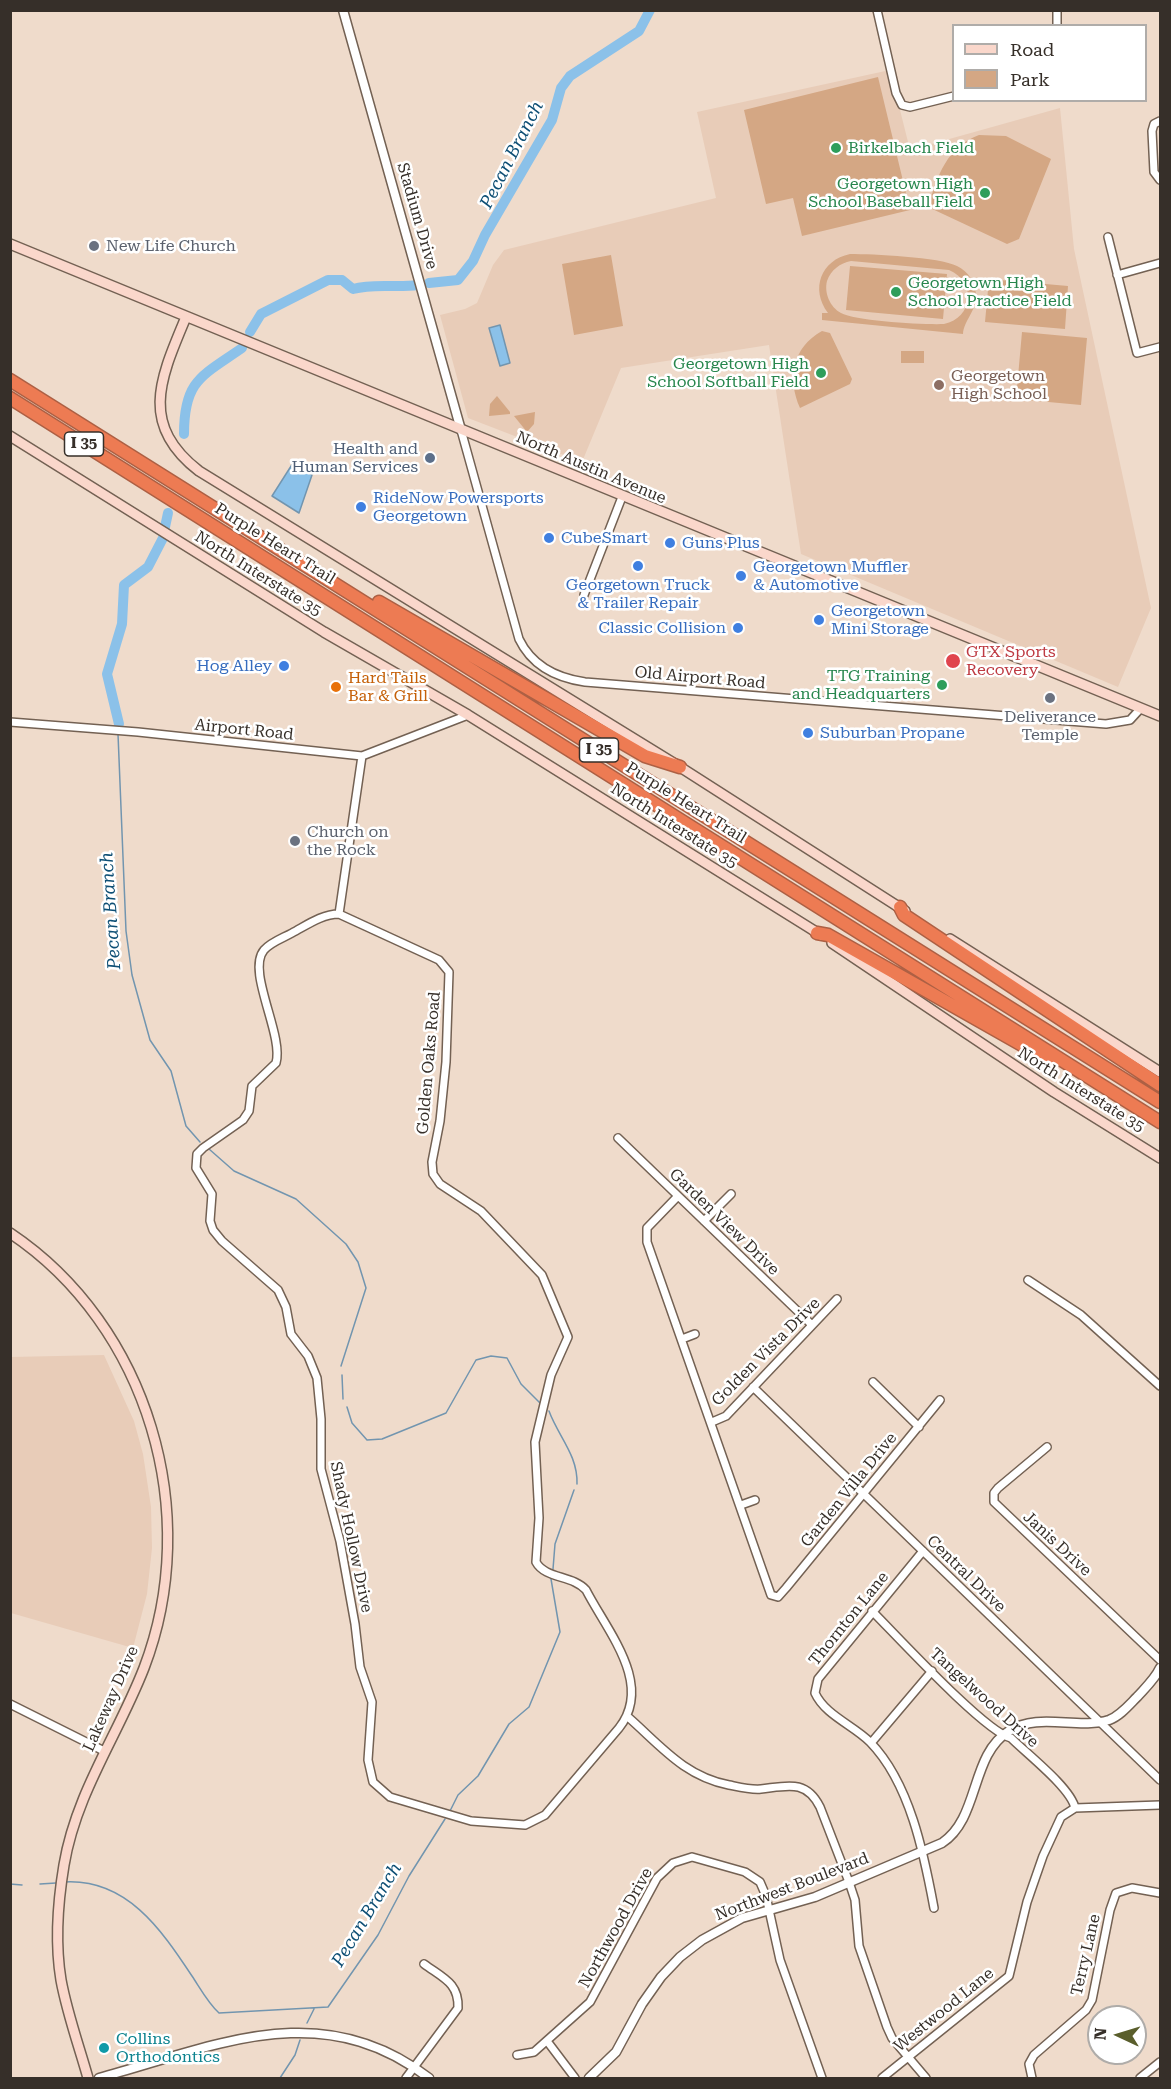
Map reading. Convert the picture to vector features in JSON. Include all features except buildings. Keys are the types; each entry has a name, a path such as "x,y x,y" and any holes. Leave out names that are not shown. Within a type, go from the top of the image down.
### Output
{"highway":[{"name":"Purple Heart Trail","path":"10,380 1161,1102"},
{"name":"Purple Heart Trail","path":"10,398 1161,1122"},
{"path":"292,556 308,561 645,756 680,768"},
{"path":"900,907 904,915 1161,1085"},
{"path":"818,933 828,935 1112,1097 1124,1099"}],"main road":[{"name":"North Austin Avenue","path":"10,244 622,497 1161,716"},
{"path":"186,317 168,361 158,402 168,439 181,457 199,471 680,768 1161,1072"},
{"name":"North Interstate 35","path":"10,436 324,632 468,715 818,933 976,1041 1161,1158"},
{"name":"Lakeway Drive","path":"10,1233 47,1260 75,1289 117,1346 146,1411 165,1484 168,1545 164,1592 157,1628 144,1668 82,1799 64,1868 60,1893 61,1979 88,2079"}],"street":[{"name":"Stadium Drive","path":"343,10 461,430"},
{"path":"877,10 896,93 902,105 910,107 952,96"},
{"path":"1161,121 1154,124 1152,131 1154,172 1161,180"},
{"path":"1108,237 1137,353 1161,347"},
{"path":"1117,275 1161,263"},
{"name":"Old Airport Road","path":"461,430 519,639 533,660 561,676 596,682 1106,724 1130,720 1141,708"},
{"path":"584,595 622,497"},
{"name":"Airport Road","path":"10,722 138,732 362,756 468,715"},
{"path":"339,914 362,756"},
{"name":"Shady Hollow Drive","path":"339,914 326,916 306,925 269,946 261,954 260,971 278,1059 274,1067 258,1078 252,1086 249,1108 243,1120 211,1140 199,1152 195,1168 212,1194 211,1226 222,1241 280,1293 291,1334 308,1356 317,1378 321,1419 321,1469 340,1540 360,1667 372,1697 369,1767 377,1788 390,1797 461,1819 502,1824 531,1824 544,1815 628,1717"},
{"name":"Golden Oaks Road","path":"339,914 439,960 449,972 446,1062 440,1122 432,1162 433,1173 440,1184 481,1211 539,1272 549,1287 567,1334 566,1344 552,1375 535,1442 539,1518 536,1562 540,1569 577,1581 586,1590 628,1671 633,1699 628,1717"},
{"name":"Garden View Drive","path":"618,1138 813,1325"},
{"path":"704,1221 731,1194"},
{"path":"678,1196 650,1223 646,1234 741,1504 755,1500"},
{"path":"1028,1280 1081,1315 1161,1386"},
{"name":"Golden Vista Drive","path":"712,1422 726,1416 837,1299"},
{"path":"682,1339 695,1334"},
{"path":"873,1382 919,1427"},
{"name":"Central Drive","path":"753,1387 1161,1780"},
{"name":"Garden Villa Drive","path":"741,1504 766,1585 771,1595 778,1598 940,1400"},
{"name":"Janis Drive","path":"1047,1447 998,1488 994,1493 994,1502 1161,1660"},
{"name":"Thornton Lane","path":"923,1551 872,1611 815,1685 819,1701 871,1743 898,1784 924,1852 934,1908"},
{"name":"Tangelwood Drive","path":"872,1611 1002,1736 1011,1738 1064,1790 1073,1800 1075,1808"},
{"path":"1002,1736 1023,1725 1108,1720 1122,1712 1161,1668"},
{"path":"871,1743 932,1671"},
{"path":"10,1704 104,1751"},
{"path":"628,1717 696,1775 749,1788 785,1784 804,1788 820,1807 855,1900 859,1946 890,2032 926,2079"},
{"name":"Northwest Boulevard","path":"589,2079 616,2052 648,1995 680,1957 722,1928 769,1909 815,1898 924,1852 949,1839 958,1828 992,1749 1002,1736"},
{"path":"1075,1808 1161,1805"},
{"name":"Westwood Lane","path":"882,2079 1009,1976 1027,1902 1043,1856 1061,1816 1066,1811 1075,1808"},
{"name":"Northwood Drive","path":"517,2055 534,2052 592,1998 651,1888 672,1863 692,1857 752,1875 765,1891 780,1959 822,2079"},
{"name":"Terry Lane","path":"1032,2079 1029,2064 1034,2055 1081,2014 1092,2000 1110,1910 1116,1893 1132,1888 1161,1893"},
{"path":"406,2079 458,2008 459,1998 453,1986 424,1964"},
{"path":"99,2079 248,2037 291,2032 327,2034 357,2040 415,2067 429,2079"},
{"path":"547,2041 575,2079"},
{"path":"1140,2079 1161,2062"}],"shaded area":[{"name":"Georgetown High School","path":"890,70 910,150 1060,108 1074,249 1151,608 1118,687 801,554 769,345 621,368 582,462 468,418 440,315 465,309 477,303 493,265 504,250 716,198 697,112"},
{"path":"104,1355 134,1421 143,1454 151,1507 152,1548 147,1594 133,1648 11,1613 11,1357"}],"green space":[{"path":"878,77 910,210 802,236 793,198 766,204 744,110"},
{"name":"Georgetown High School Baseball Field","path":"979,135 1006,136 1051,159 1019,239 1007,244 928,207 940,174 951,155 959,147"},
{"path":"850,254 905,257 936,260 961,268 968,274 976,291 974,307 965,324 963,334 822,320 822,313 828,313 820,294 821,277 832,262","holes":["851,261 949,270 964,283 968,299 961,315 944,324 891,322 849,316 834,307 827,295 827,281 833,270"]},
{"path":"611,255 623,326 574,335 562,264"},
{"name":"Georgetown High School Practice Field","path":"850,266 947,274 943,319 846,310"},
{"path":"989,279 1068,286 1065,329 985,322"},
{"name":"Georgetown High School Softball Field","path":"822,331 830,333 852,379 850,384 800,408 794,386 795,365 804,346"},
{"path":"1022,332 1087,338 1081,405 1016,399"},
{"path":"901,351 924,351 924,363 901,363"},
{"path":"497,396 510,414 489,416 490,404"},
{"path":"535,412 534,424 527,432 514,416"}],"water":[{"path":"500,325 510,363 500,366 489,328"},
{"path":"293,463 312,475 299,513 272,496"}],"waterway":[{"name":"Pecan Branch","path":"429,283 458,280 473,261 485,235 552,120 561,88 570,76 639,31 650,10"},
{"name":"Pecan Branch","path":"250,332 261,314 328,280 342,280 353,289 369,286 418,285"},
{"name":"Pecan Branch","path":"184,434 187,402 198,381 242,348"},
{"name":"Pecan Branch","path":"165,527 168,513"},
{"name":"Pecan Branch","path":"119,724 107,674 122,624 124,585 148,567 163,538"},
{"name":"Pecan Branch","path":"118,734 126,931 132,975 150,1040 171,1071 186,1126 200,1142"},
{"name":"Pecan Branch","path":"209,1149 234,1171 296,1199 346,1244 358,1262 366,1288 341,1366"},
{"name":"Pecan Branch","path":"347,1407 352,1423 367,1440 382,1439 446,1413 476,1360 491,1356 507,1358 521,1384 540,1403"},
{"name":"Pecan Branch","path":"342,1375 343,1399"},
{"name":"Pecan Branch","path":"549,1411 571,1455 577,1484"},
{"name":"Pecan Branch","path":"553,1569 555,1544 574,1490"},
{"name":"Pecan Branch","path":"450,1811 458,1795 478,1776 509,1724 529,1707 560,1632 551,1579"},
{"name":"Pecan Branch","path":"64,1882 86,1883 106,1888 140,1910 168,1941 219,2013 328,2007 378,1935 409,1876 445,1819"},
{"name":"Pecan Branch","path":"40,1884 56,1883"},
{"name":"Pecan Branch","path":"10,1884 22,1885"},
{"path":"307,2023 314,2009"},
{"path":"280,2078 295,2055 300,2040"}],"place":[{"name":"Birkelbach Field","path":"836,148"},
{"name":"Georgetown High School Baseball Field","path":"985,193"},
{"name":"New Life Church","path":"94,246"},
{"name":"Georgetown High School Practice Field","path":"896,292"},
{"name":"Georgetown High School Softball Field","path":"821,373"},
{"name":"Georgetown High School","path":"939,385"},
{"name":"Health and Human Services","path":"430,458"},
{"name":"RideNow Powersports Georgetown","path":"361,507"},
{"name":"CubeSmart","path":"549,538"},
{"name":"Guns Plus","path":"670,543"},
{"name":"Georgetown Truck & Trailer Repair","path":"638,566"},
{"name":"Georgetown Muffler & Automotive","path":"741,576"},
{"name":"Georgetown Mini Storage","path":"819,620"},
{"name":"Classic Collision","path":"738,628"},
{"name":"GTX Sports Recovery","path":"953,661"},
{"name":"Hog Alley","path":"284,666"},
{"name":"TTG Training and Headquarters","path":"942,685"},
{"name":"Hard Tails Bar & Grill","path":"336,687"},
{"name":"Deliverance Temple","path":"1050,698"},
{"name":"Suburban Propane","path":"808,733"},
{"name":"Church on the Rock","path":"295,841"},
{"name":"Collins Orthodontics","path":"104,2048"}]}
